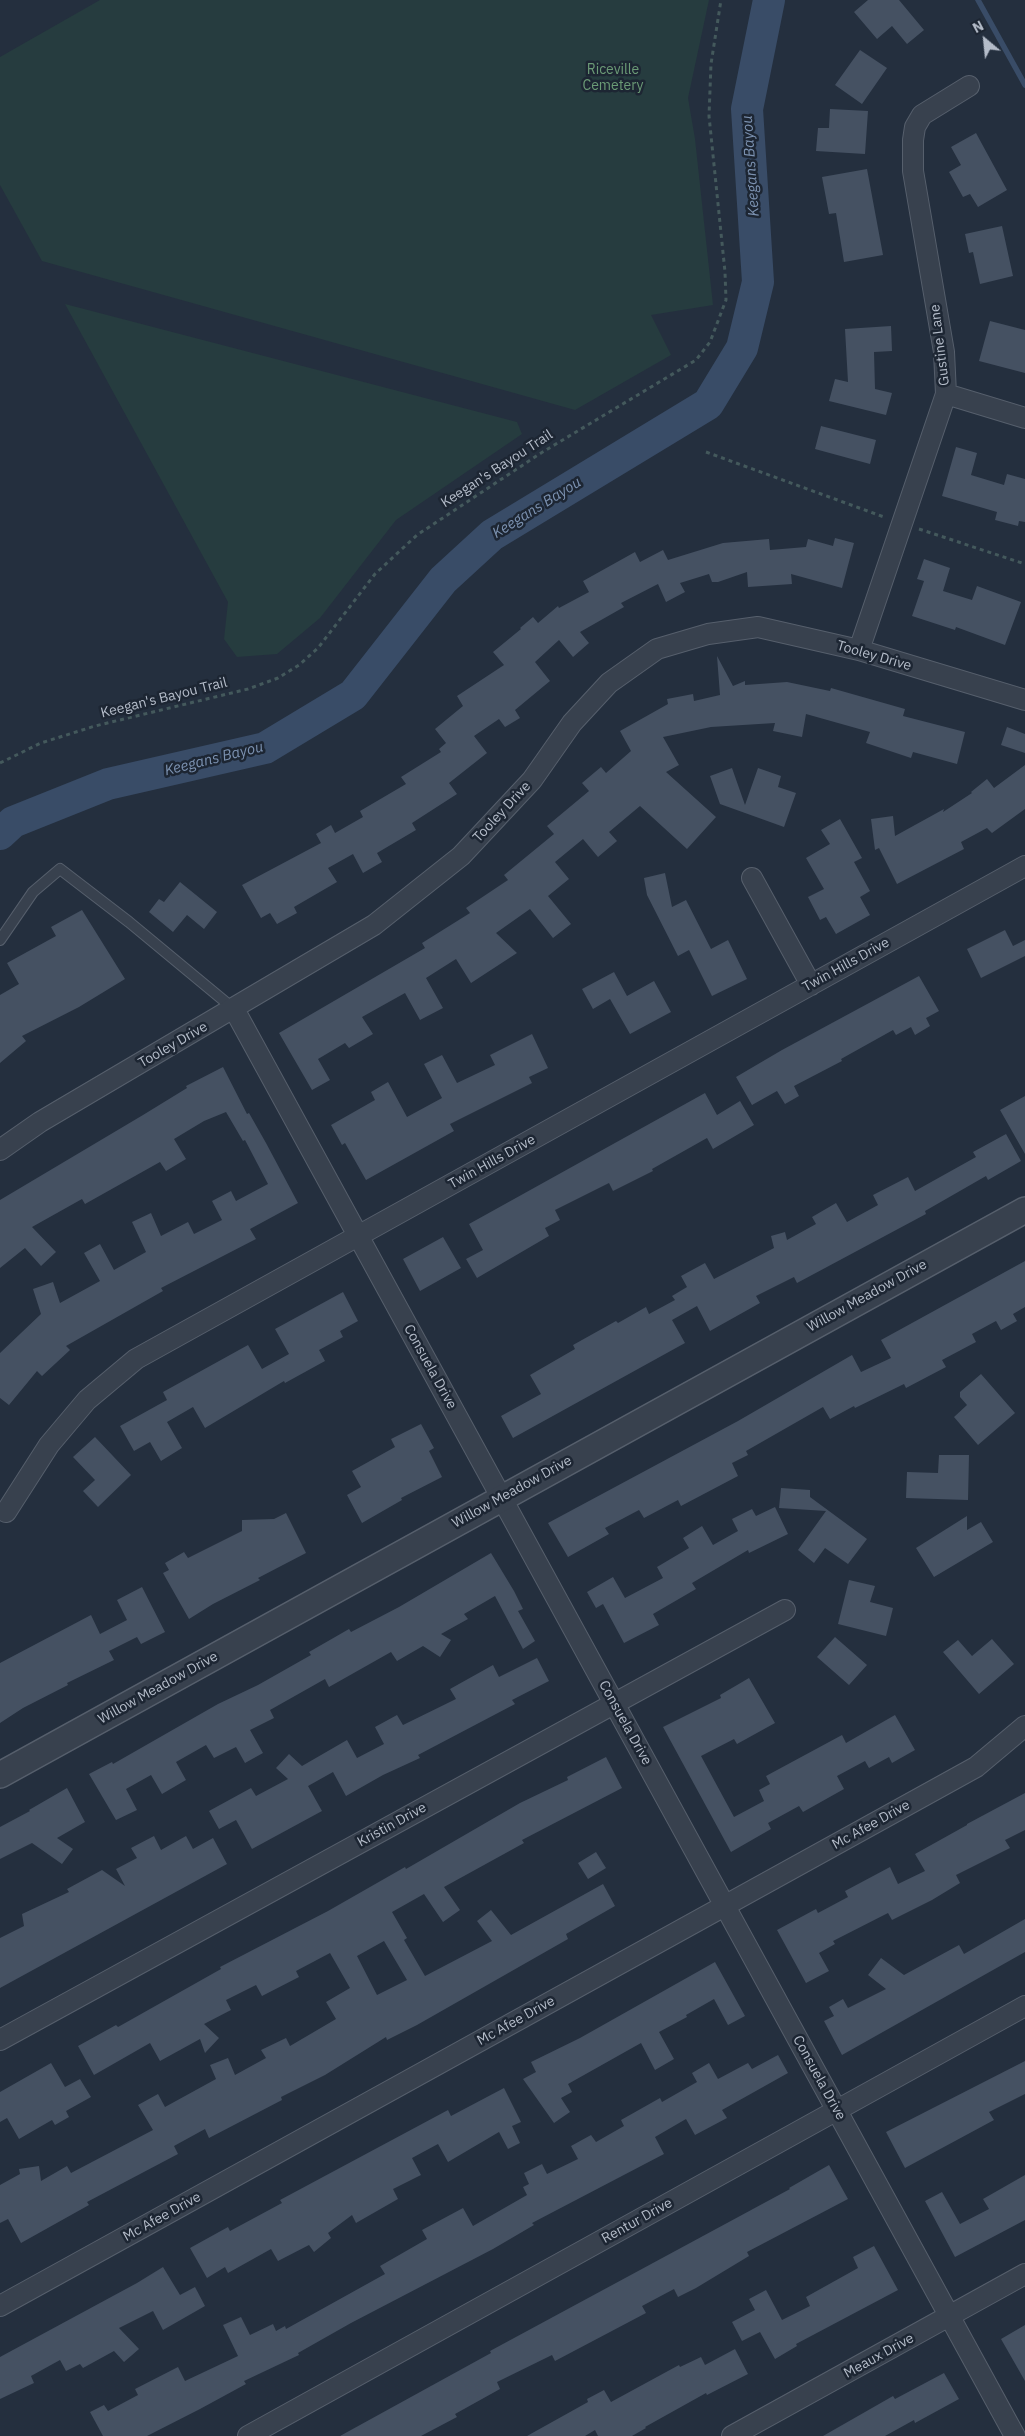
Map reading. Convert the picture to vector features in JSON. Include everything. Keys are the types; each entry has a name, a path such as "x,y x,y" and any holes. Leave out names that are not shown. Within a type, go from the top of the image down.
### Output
{"street":[{"name":"Gustine Lane","path":"859,650 946,394 944,352 913,171 915,127 922,115 969,86"},
{"path":"946,394 1025,418"},
{"name":"Tooley Drive","path":"0,1150 40,1122 374,926 461,856 532,780 572,723 584,710 610,683 657,649 708,634 758,627 859,650 1025,700"},
{"name":"Twin Hills Drive","path":"6,1512 50,1444 87,1400 136,1358 1025,866"},
{"path":"752,878 811,985"},
{"name":"Consuela Drive","path":"234,1009 1015,2436"},
{"name":"Willow Meadow Drive","path":"0,1775 501,1497 1025,1210"},
{"name":"Kristin Drive","path":"0,2040 785,1610"},
{"name":"Mc Afee Drive","path":"0,2306 976,1768 1025,1726"},
{"name":"Rentur Drive","path":"248,2436 1025,2006"},
{"name":"Meaux Drive","path":"732,2436 1025,2274"}],"lane":[{"path":"0,940 33,892 60,869 129,922 234,1009"}],"path":[{"name":"Keegan's Bayou Trail","path":"0,764 42,743 95,726 248,689 278,678 299,665 318,648 375,574 417,535 541,453 696,360 710,342 726,300 725,272 709,116 711,64 721,0"},
{"path":"706,452 902,524 1025,564"}],"green space":[{"name":"Riceville Cemetery","path":"100,0 709,0 688,98 695,139 713,305 651,315 671,355 575,410 42,261 0,185 0,57"},
{"path":"65,304 517,422 522,434 396,520 320,618 277,654 237,657 224,639 228,602"}],"building":[{"path":"868,0 899,0 924,30 907,44 892,26 877,39 854,12"},
{"path":"860,50 887,68 862,104 835,85"},
{"path":"830,109 868,111 865,154 816,151 818,128 829,128"},
{"path":"976,133 1007,190 978,207 970,194 963,197 949,172 961,165 951,147"},
{"path":"867,169 883,255 844,262 836,213 829,214 822,177"},
{"path":"1002,226 1013,276 980,284 973,252 969,253 965,234"},
{"path":"990,321 1025,330 1025,373 979,361"},
{"path":"891,326 892,351 874,352 875,389 892,393 886,415 829,401 835,379 848,382 845,329"},
{"path":"821,426 876,440 870,464 815,449"},
{"path":"956,447 977,453 971,475 1004,485 1007,474 1025,479 1025,522 1019,521 1018,526 995,520 997,512 942,496"},
{"path":"835,538 854,543 842,588 791,574 792,584 748,587 747,572 718,582 712,582 709,574 680,583 685,592 666,602 658,584 621,603 624,607 580,632 589,643 573,657 559,640 535,662 550,681 515,710 520,718 505,727 499,719 474,736 487,753 449,783 457,794 412,823 416,830 377,853 382,862 363,873 353,854 328,868 337,882 294,907 297,913 277,924 270,913 261,918 242,885 321,843 316,834 331,825 335,833 363,817 360,811 406,784 401,777 441,752 439,749 446,743 435,729 463,706 457,696 504,665 493,652 533,617 538,623 558,606 559,608 589,592 583,581 635,552 640,562 663,550 668,560 723,543 769,539 770,550 806,547 808,539 833,546"},
{"path":"924,559 950,568 943,591 972,600 977,586 1021,602 1005,645 956,627 955,630 912,616 924,581 917,579"},
{"path":"717,656 733,686 745,681 745,685 787,682 830,691 831,688 905,709 903,716 965,732 957,764 913,752 911,758 866,743 870,732 806,714 802,737 773,731 775,723 711,727 663,737 679,765 666,772 716,817 687,849 640,806 609,832 617,841 598,857 583,839 555,862 569,879 548,896 571,924 553,938 530,909 496,933 517,953 471,983 456,959 426,978 443,1008 420,1020 405,993 362,1017 373,1034 349,1048 345,1043 318,1059 330,1080 312,1090 279,1033 425,948 422,943 470,913 466,908 508,880 504,875 554,834 547,826 589,791 582,783 601,767 606,773 631,751 620,731 668,704 667,699 693,694 694,701 720,695"},
{"path":"1007,727 1025,734 1025,753 1001,745"},
{"path":"1025,765 1025,809 992,833 987,828 961,842 964,849 897,884 879,848 875,850 871,819 893,816 895,836 944,809 943,812 972,793 987,779 994,788"},
{"path":"732,768 745,805 758,768 781,776 778,787 796,793 784,827 720,804 710,776"},
{"path":"840,819 862,858 854,862 870,891 860,897 870,915 836,934 826,917 820,920 808,897 824,889 806,858 830,844 821,830"},
{"path":"665,873 672,907 686,900 711,949 728,940 747,979 712,996 689,950 678,956 647,895 644,878"},
{"path":"180,882 217,912 204,929 187,915 173,932 149,912 159,899 164,902"},
{"path":"82,910 125,979 79,1007 22,1036 26,1041 0,1063 0,995 19,984 7,963 56,936 51,927"},
{"path":"1005,930 1013,946 1025,940 1025,956 981,978 967,949"},
{"path":"614,972 627,996 654,981 671,1012 630,1034 610,999 593,1009 582,989"},
{"path":"919,976 939,1011 926,1018 930,1026 915,1035 911,1027 896,1035 893,1030 841,1059 842,1061 794,1086 799,1096 785,1104 777,1091 752,1105 736,1077"},
{"path":"532,1034 548,1068 529,1077 532,1083 450,1124 454,1131 366,1180 345,1143 342,1145 331,1125 375,1100 371,1092 388,1082 407,1117 442,1098 424,1064 442,1055 457,1083 495,1065 490,1055"},
{"path":"223,1067 247,1114 249,1113 298,1203 250,1229 256,1239 161,1288 163,1291 66,1346 70,1350 42,1376 37,1371 9,1405 0,1398 0,1353 41,1314 33,1289 53,1282 60,1303 100,1281 84,1253 100,1244 114,1270 146,1252 132,1222 151,1213 161,1236 188,1222 194,1234 222,1220 212,1201 231,1191 236,1201 268,1184 245,1140 243,1141 226,1112 204,1121 174,1139 186,1159 166,1171 160,1162 85,1204 82,1199 32,1227 56,1252 41,1266 25,1248 0,1268 0,1200 143,1115 187,1088 186,1086"},
{"path":"705,1093 717,1115 740,1101 754,1125 713,1149 707,1138 652,1169 653,1171 613,1191 609,1183 555,1210 560,1220 545,1228 549,1236 477,1278 466,1259 483,1250 469,1224"},
{"path":"1025,1096 1025,1154 1000,1110"},
{"path":"1006,1134 1021,1161 988,1180 986,1176 925,1211 926,1214 797,1283 794,1277 756,1296 760,1303 710,1331 697,1306 672,1320 685,1343 513,1438 501,1416 541,1394 530,1375 575,1349 573,1345 616,1321 618,1323 646,1307 649,1314 675,1300 672,1296 687,1287 681,1276 705,1263 714,1279 774,1248 771,1236 785,1232 787,1240 816,1224 812,1217 836,1203 847,1222 878,1205 873,1195 908,1177 915,1191 976,1157 973,1152"},
{"path":"443,1237 461,1268 420,1291 403,1259"},
{"path":"1025,1261 1025,1307 1013,1314 1017,1321 1001,1330 996,1321 972,1334 976,1342 942,1360 946,1367 906,1388 904,1384 830,1419 823,1407 746,1451 748,1455 732,1463 738,1476 681,1506 678,1500 644,1518 639,1510 605,1528 609,1534 568,1557 548,1523 738,1421 852,1355 861,1372 891,1358 881,1340"},
{"path":"343,1292 358,1321 340,1331 343,1337 319,1350 325,1361 285,1383 284,1381 205,1428 193,1407 167,1422 182,1448 161,1461 150,1442 134,1451 120,1426 167,1400 163,1392 248,1345 262,1369 289,1354 275,1329"},
{"path":"981,1374 1015,1413 978,1445 954,1417 967,1405 960,1397 960,1392"},
{"path":"421,1424 434,1448 429,1451 442,1477 401,1498 402,1500 362,1523 347,1495 361,1487 352,1471 395,1447 391,1439"},
{"path":"95,1437 131,1475 98,1507 83,1491 95,1480 73,1457"},
{"path":"939,1455 969,1455 968,1500 906,1498 907,1472 938,1473"},
{"path":"781,1488 810,1490 810,1497 867,1539 848,1564 825,1548 814,1563 798,1550 826,1511 779,1508"},
{"path":"775,1507 788,1534 749,1553 748,1550 692,1583 696,1589 653,1614 659,1625 624,1643 603,1604 596,1608 587,1592 613,1577 625,1598 663,1578 657,1567 689,1548 683,1538 702,1526 713,1545 738,1531 732,1519 752,1509 756,1516"},
{"path":"286,1513 306,1553 258,1578 260,1580 213,1604 189,1619 163,1573 169,1570 165,1563 184,1552 188,1558 242,1531 242,1520 274,1519"},
{"path":"967,1516 967,1530 981,1522 993,1542 934,1577 916,1548"},
{"path":"491,1553 523,1609 518,1611 535,1641 523,1649 495,1596 464,1614 468,1619 441,1634 451,1640 440,1657 423,1646 397,1661 391,1652 329,1687 325,1679 270,1710 274,1718 250,1730 263,1753 245,1763 236,1747 214,1758 206,1745 176,1762 186,1780 162,1794 151,1775 126,1789 137,1810 116,1820 89,1774 112,1762 113,1764 218,1704 258,1685 311,1655 309,1652 349,1629 351,1632 399,1607"},
{"path":"849,1580 875,1586 870,1602 893,1608 886,1636 838,1624"},
{"path":"142,1587 165,1632 141,1644 137,1637 109,1651 114,1660 67,1683 68,1685 23,1708 0,1723 0,1663 91,1615 100,1634 127,1620 117,1600"},
{"path":"835,1637 867,1665 849,1685 817,1657"},
{"path":"992,1639 1014,1664 979,1694 943,1652 958,1640 972,1656"},
{"path":"537,1658 549,1681 512,1700 515,1704 418,1755 420,1758 383,1775 346,1796 333,1772 308,1786 322,1811 252,1849 236,1820 219,1829 209,1811 251,1788 256,1796 288,1779 276,1768 289,1754 302,1766 347,1740 357,1758 384,1744 375,1727 397,1715 403,1725 456,1699 450,1689 493,1665 499,1677"},
{"path":"749,1678 775,1723 737,1744 734,1739 701,1756 734,1817 764,1801 759,1790 770,1784 766,1776 842,1735 846,1743 895,1715 915,1750 892,1763 889,1757 869,1768 865,1761 837,1776 844,1789 803,1812 799,1806 768,1823 771,1829 731,1852 663,1727 721,1698 720,1695"},
{"path":"606,1757 622,1788 522,1840 524,1843 444,1887 460,1910 443,1922 424,1894 392,1912 407,1938 404,1940 425,1976 492,1941 477,1921 491,1910 511,1935 603,1884 615,1906 566,1934 568,1939 417,2025 387,2040 386,2037 325,2075 281,2097 282,2100 209,2138 205,2129 174,2146 178,2154 87,2202 89,2205 21,2243 8,2219 0,2223 0,2185 20,2174 19,2169 39,2166 41,2181 67,2166 71,2173 153,2130 138,2105 158,2094 165,2107 216,2079 210,2065 228,2058 235,2075 266,2058 261,2050 286,2038 290,2046 336,2019 326,2002 350,1988 330,1953 296,1971 299,1977 262,1996 256,1985 226,2000 231,2010 204,2024 219,2038 205,2053 200,2039 160,2061 150,2043 94,2075 78,2046 116,2025 118,2027 221,1969 220,1967 328,1911 405,1867 406,1869 520,1803 568,1780 567,1777","holes":["384,1941 407,1980 377,1995 357,1956"]},
{"path":"67,1788 85,1822 57,1838 73,1849 62,1864 32,1843 0,1859 0,1827"},
{"path":"1025,1793 1025,1830 1005,1840 1010,1848 956,1875 960,1883 932,1900 892,1920 888,1913 833,1941 835,1944 819,1953 829,1971 806,1983 777,1930 816,1909 818,1913 848,1897 845,1891 890,1867 898,1884 925,1871 915,1854"},
{"path":"154,1836 161,1850 186,1836 193,1849 213,1838 227,1864 0,1988 0,1938 24,1926 22,1914 69,1892 67,1889 102,1870 125,1886 116,1869 137,1858 131,1848"},
{"path":"596,1852 606,1868 588,1879 578,1863"},
{"path":"1025,1919 1025,1952 842,2055 824,2021 834,2016 829,2007 843,1999 848,2008 886,1989 868,1975 881,1958 904,1975 959,1945 964,1954"},
{"path":"715,1962 745,2016 728,2025 714,1999 686,2015 687,2017 659,2032 674,2059 655,2070 641,2043 568,2084 572,2092 561,2098 570,2112 554,2123 523,2079 536,2072 531,2062 580,2038"},
{"path":"778,2055 788,2073 722,2110 727,2118 695,2135 686,2119 655,2137 664,2154 532,2223 534,2225 493,2249 351,2323 298,2353 299,2355 244,2381 246,2384 200,2409 147,2436 103,2436 90,2412 104,2405 108,2411 138,2395 135,2389 178,2367 185,2381 238,2356 223,2325 241,2317 250,2335 273,2324 276,2331 285,2326 286,2329 385,2274 380,2266 427,2239 422,2230 463,2208 473,2226 527,2195 523,2187 529,2184 524,2173 542,2164 547,2174 578,2159 571,2146 591,2135 596,2142 624,2126 621,2120 660,2098 662,2102 697,2082 692,2073 709,2063 718,2079 748,2063 752,2069"},
{"path":"1025,2061 1025,2094 989,2112 994,2120 905,2168 886,2132"},
{"path":"51,2063 65,2087 80,2079 91,2097 66,2111 69,2117 55,2125 52,2120 19,2139 7,2118 0,2122 0,2092"},
{"path":"504,2088 521,2122 512,2126 520,2143 508,2149 499,2132 448,2162 438,2144 412,2158 421,2175 393,2189 398,2199 356,2223 352,2215 328,2233 331,2238 314,2252 309,2245 278,2261 271,2249 228,2273 225,2267 207,2278 190,2248 228,2227 230,2231 282,2203 280,2200 448,2110 451,2116"},
{"path":"829,2165 848,2199 747,2252 749,2256 696,2288 678,2297 674,2289 642,2306 646,2313 555,2361 552,2355 497,2382 500,2389 455,2414 457,2417 421,2436 340,2436 491,2353 490,2351 790,2189"},
{"path":"1025,2175 1025,2220 955,2257 925,2201 942,2192 960,2224 989,2209 983,2199"},
{"path":"874,2246 898,2290 796,2344 797,2346 775,2359 760,2332 742,2341 732,2322 755,2310 749,2299 766,2290 782,2320 810,2306 806,2297 858,2268 853,2257"},
{"path":"163,2267 180,2295 195,2287 205,2306 163,2330 153,2311 119,2328 139,2349 124,2362 114,2351 83,2368 80,2364 66,2371 60,2360 31,2376 34,2383 0,2399 0,2357"},
{"path":"1025,2325 1025,2381 1001,2339"},
{"path":"735,2349 748,2374 707,2395 706,2393 632,2436 598,2436 595,2430 585,2436 527,2436 588,2402 587,2399 604,2390 611,2402 679,2365 680,2367 701,2357 705,2365"},
{"path":"944,2373 959,2399 915,2423 914,2420 885,2436 823,2436 893,2396 895,2399"}],"waterway":[{"name":"Keegans Bayou","path":"0,834 13,822 108,784 265,748 353,695 443,580 492,535 708,404 742,348 758,282 747,109 769,0"},
{"path":"978,0 1025,85"}]}
